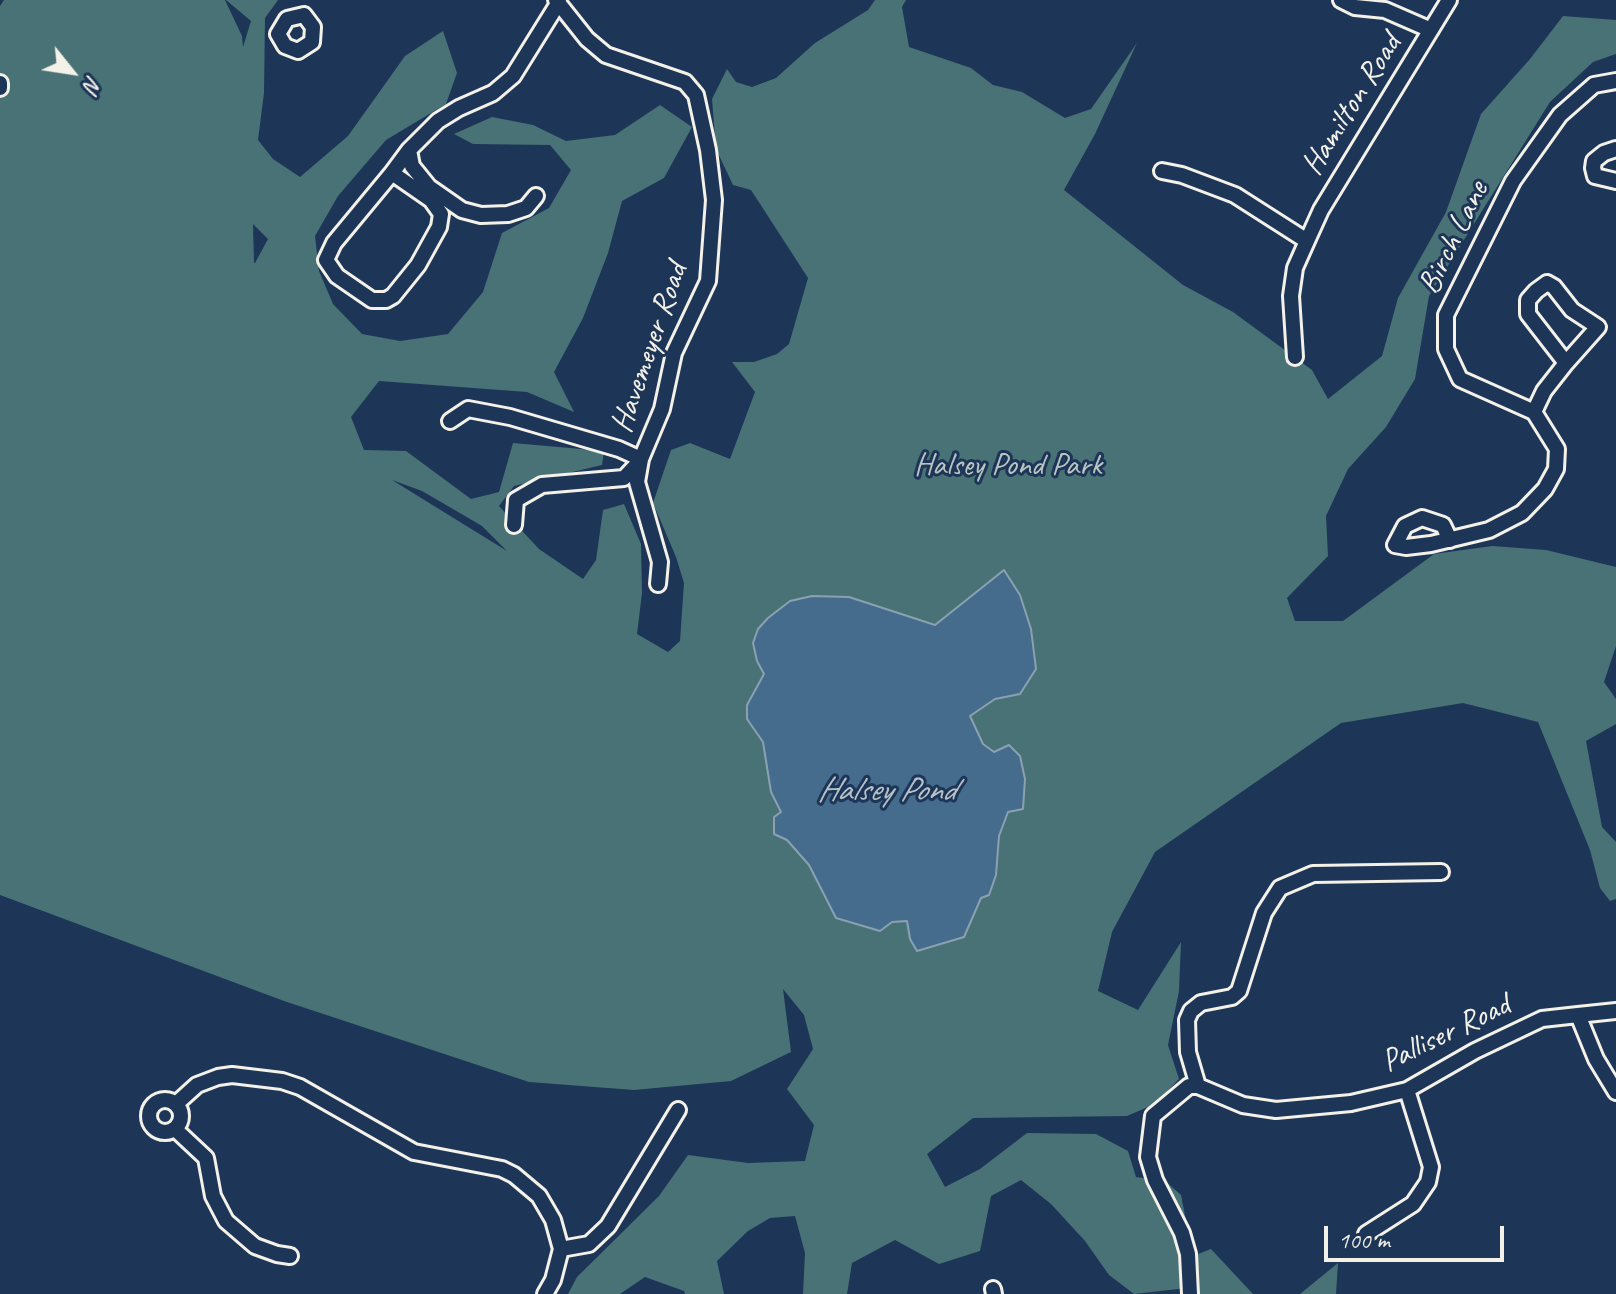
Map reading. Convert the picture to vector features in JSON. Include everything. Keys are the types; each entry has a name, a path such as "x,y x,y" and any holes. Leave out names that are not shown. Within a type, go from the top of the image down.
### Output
{"street":[{"path":"304,15 309,0"},
{"path":"1341,0 1355,7 1385,10 1431,30"},
{"name":"Hamilton Road","path":"1295,357 1291,296 1295,268 1321,210 1449,0"},
{"path":"392,173 431,200 441,214 439,227 410,277 393,296 386,300 372,300 337,276 326,260 334,243 409,150 438,121 493,93 513,76 558,1"},
{"name":"Havemeyer Road","path":"558,1 587,39 606,55 685,82 696,95 708,150 714,200 708,281 674,353 662,409 641,459"},
{"name":"Birch Lane","path":"1534,412 1460,379 1446,349 1446,315 1513,181 1560,115 1594,85 1616,81"},
{"path":"1616,149 1594,161 1593,168 1595,176 1616,181"},
{"path":"409,150 412,166 429,187 462,210 481,215 508,214 526,208 536,196"},
{"path":"1162,171 1182,175 1235,195 1307,241"},
{"path":"1450,540 1489,530 1522,513 1545,489 1556,469 1557,449 1534,412 1544,391 1598,327 1572,310 1554,287 1547,283 1528,300 1528,314 1566,363"},
{"path":"450,421 468,409 510,417 619,449 641,459"},
{"path":"514,525 516,500 542,485 624,478 641,459"},
{"path":"641,459 637,482 660,562 658,584"},
{"path":"1190,1294 1188,1254 1182,1233 1155,1180 1148,1157 1153,1116 1189,1086 1198,1086 1188,1052 1187,1020 1191,1011 1201,1003 1232,997 1239,991 1264,913 1280,888 1313,874 1441,872"},
{"name":"Palliser Road","path":"1198,1086 1243,1105 1276,1110 1351,1103 1407,1090 1475,1051 1542,1019 1616,1011"},
{"path":"1578,1015 1596,1059 1616,1092"},
{"path":"176,1104 197,1085 218,1077 265,1078 300,1087 414,1152 494,1167 514,1175 548,1207 561,1249 553,1280 545,1294"},
{"path":"1366,1234 1413,1204 1428,1182 1431,1167 1407,1090"},
{"path":"170,1100 176,1104 181,1118 175,1129 159,1131 150,1122 151,1109 159,1101 170,1100"},
{"path":"561,1249 589,1244 608,1226 678,1110"},
{"path":"175,1129 206,1158 213,1196 226,1221 255,1246 290,1256"}],"green space":[{"name":"Halsey Pond Park","path":"4,0 225,0 242,36 243,47 251,21 226,0 278,0 265,18 264,93 258,140 273,159 300,177 348,136 405,56 443,31 457,73 446,104 386,140 338,196 315,236 319,271 333,304 362,334 400,341 448,334 483,292 502,233 549,208 571,170 550,145 473,144 454,134 492,117 533,125 566,141 615,135 660,105 692,127 664,178 622,201 608,253 583,318 554,372 574,412 527,392 379,381 351,417 364,450 406,451 471,499 499,492 513,443 604,451 602,465 514,486 499,506 539,549 583,579 596,560 603,510 624,504 641,544 642,593 637,634 668,652 680,641 684,583 653,503 671,450 690,443 730,459 755,392 732,362 754,362 777,354 789,344 808,278 751,190 733,185 716,149 712,99 727,69 736,82 752,87 776,78 815,43 868,10 875,0 906,0 902,7 909,47 971,68 993,85 1022,92 1065,118 1091,109 1137,43 1095,134 1064,190 1183,285 1233,312 1312,370 1328,399 1382,356 1398,298 1446,212 1481,114 1563,16 1616,20 1616,54 1593,62 1550,102 1429,296 1415,379 1386,427 1348,469 1326,516 1328,556 1287,598 1295,621 1343,621 1434,554 1492,546 1546,550 1616,567 1616,646 1604,682 1616,699 1616,724 1586,741 1602,827 1616,842 1616,899 1610,901 1600,888 1590,850 1538,722 1463,703 1341,723 1155,852 1112,932 1098,991 1138,1010 1181,942 1179,991 1168,1045 1179,1079 1155,1104 1127,1116 973,1118 927,1154 945,1187 980,1169 1027,1133 1096,1134 1128,1151 1136,1177 1165,1181 1181,1195 1193,1256 1211,1249 1253,1294 1191,1294 1187,1288 1134,1294 1109,1275 1085,1241 1051,1204 1021,1180 991,1196 980,1251 939,1264 895,1240 852,1263 847,1294 803,1294 805,1253 795,1216 770,1218 748,1231 717,1261 724,1294 685,1294 645,1277 620,1294 568,1294 577,1277 659,1196 688,1155 748,1163 805,1161 814,1125 787,1089 813,1049 804,1015 783,989 791,1052 731,1081 634,1090 529,1082 284,1001 0,895 0,6","holes":["253,224 268,239 255,263 254,263","392,480 422,491 482,526 507,551"]},
{"path":"1338,1263 1336,1294 1300,1294"}],"water":[{"name":"Halsey Pond","path":"1004,570 1020,595 1031,629 1036,669 1020,694 995,699 970,716 983,744 994,752 1009,745 1020,756 1025,779 1023,809 1008,812 999,836 996,875 989,895 981,898 964,937 917,951 910,939 907,921 892,922 880,931 836,918 809,865 787,840 774,834 774,817 781,812 771,792 763,742 747,719 747,705 764,674 753,643 758,629 768,618 790,601 812,596 849,597 935,625"}]}
